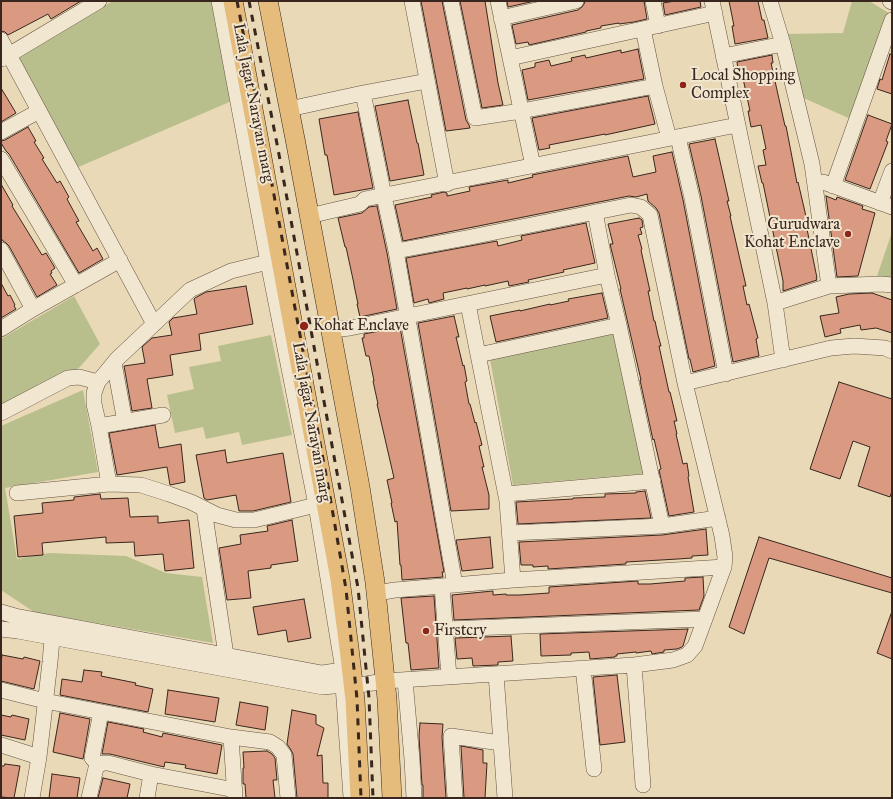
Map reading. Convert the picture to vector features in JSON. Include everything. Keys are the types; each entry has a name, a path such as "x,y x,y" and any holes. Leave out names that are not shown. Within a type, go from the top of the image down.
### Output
{"main road":[{"name":"Lala Jagat Narayan marg","path":"233,1 275,261 321,505 340,579 360,798"},
{"path":"268,1 360,487 376,593 387,699 392,798"}],"street":[{"path":"5,57 99,1"},
{"path":"109,484 94,404 94,394 98,382 114,363 190,290 231,271 275,261 220,1"},
{"path":"412,1 447,184"},
{"path":"451,1 475,118 655,86"},
{"path":"498,1 533,166"},
{"path":"501,18 576,1"},
{"path":"653,1 658,26"},
{"path":"770,1 783,44 812,164 829,286"},
{"path":"510,58 658,26 713,7 775,302 783,360"},
{"path":"833,186 892,20"},
{"path":"643,29 655,86 692,198 726,374"},
{"path":"1,40 5,57 40,111 154,324"},
{"path":"723,56 783,44"},
{"path":"289,109 427,81"},
{"path":"363,93 396,251 448,586 446,629 450,677"},
{"path":"1,132 40,111"},
{"path":"308,211 359,197 365,199 447,184 737,125"},
{"path":"1,158 76,285"},
{"path":"815,180 886,205 892,171"},
{"path":"1,612 348,678 385,681 634,665 673,660 687,655 695,646 724,567 725,557 718,518 685,383 650,215 641,207 631,205 396,251"},
{"path":"595,212 607,275 662,526"},
{"path":"1,250 33,310"},
{"path":"1,329 120,260"},
{"path":"331,330 350,328 607,275"},
{"path":"775,302 829,286 892,285"},
{"path":"468,304 506,494 513,580"},
{"path":"478,355 619,325"},
{"path":"685,383 831,348 854,346 885,348 892,351"},
{"path":"114,363 125,422"},
{"path":"1,413 68,378 79,377 98,382"},
{"path":"99,426 163,415"},
{"path":"506,494 652,481"},
{"path":"17,493 109,484 141,485 191,502 217,515 236,520 254,520 321,505"},
{"path":"204,509 226,655"},
{"path":"510,533 662,526 718,518"},
{"path":"376,593 394,590 513,580 724,567"},
{"path":"446,629 705,619"},
{"path":"32,798 39,757 54,623"},
{"path":"1,630 18,631 323,687 348,678"},
{"path":"634,665 643,785"},
{"path":"583,668 594,769"},
{"path":"496,674 506,798"},
{"path":"348,678 351,798"},
{"path":"405,680 414,798"},
{"path":"1,690 45,701 101,712 231,737 270,742 278,747 284,755 288,798"},
{"path":"99,765 92,758 101,712"},
{"path":"455,798 451,736 501,743"},
{"path":"89,798 95,771 99,765 108,762 235,794 231,737"},
{"path":"1,745 39,757"},
{"path":"147,798 151,774"}],"green space":[{"path":"113,1 215,1 234,100 76,168 16,56"},
{"path":"852,1 869,1 892,15 855,121 797,95 785,34 843,33"},
{"path":"892,232 892,291 874,285"},
{"path":"74,296 100,344 78,369 1,405 1,339"},
{"path":"618,322 651,473 513,485 488,348"},
{"path":"271,335 292,435 242,445 239,432 206,439 203,427 175,433 167,395 194,389 189,367 221,361 218,346"},
{"path":"83,390 98,472 5,488 17,559 49,553 126,556 166,573 202,577 213,643 34,612 1,590 1,426"}],"building":[{"path":"1,1 81,1 51,19 48,14 8,35 1,31"},
{"path":"421,1 442,1 466,120 470,128 446,131"},
{"path":"460,1 485,1 503,105 482,108"},
{"path":"507,1 535,1 508,7"},
{"path":"585,1 644,1 647,19 601,26 601,28 586,32 529,45 528,42 516,44 512,25 578,10 582,7"},
{"path":"675,1 700,1 701,7 665,15 663,3"},
{"path":"729,1 758,1 768,38 735,44 732,26 734,26"},
{"path":"638,49 644,79 528,100 522,70 535,67 535,63 549,60 551,66 572,61 571,58 585,55 586,58 621,50 621,53"},
{"path":"890,54 892,55 892,94 877,89 880,79 882,80"},
{"path":"772,55 773,63 771,63 786,126 797,183 798,182 805,212 817,278 817,280 783,291 783,281 763,183 758,166 766,165 763,150 766,149 761,125 751,127 748,111 750,111 741,69 738,70 737,62"},
{"path":"1,88 16,113 1,122"},
{"path":"648,96 655,124 549,145 550,148 539,150 532,118"},
{"path":"408,100 424,175 390,181 375,106"},
{"path":"358,112 373,188 334,195 319,119"},
{"path":"868,115 892,124 886,141 888,142 870,189 845,180"},
{"path":"28,127 36,141 34,142 44,158 42,159 57,183 60,181 69,197 67,199 79,221 76,222 93,251 97,248 103,259 79,273 9,154 1,143 1,141"},
{"path":"715,139 729,201 727,201 730,216 746,286 743,286 747,305 749,304 758,338 756,339 759,356 733,362 701,196 689,144"},
{"path":"672,152 683,200 715,366 693,372 659,213 648,201 647,194 636,197 629,196 403,241 395,205 432,197 431,195 444,192 447,193 447,196 470,191 469,187 508,180 508,183 533,177 532,175 628,156 633,177 656,172 653,156"},
{"path":"1,184 13,205 12,206 42,255 46,253 55,268 50,274 57,285 37,297 9,246 1,238"},
{"path":"826,196 836,200 837,197 863,206 862,209 875,213 858,276 837,277"},
{"path":"377,206 397,309 360,317 346,247 338,218 362,213 369,207"},
{"path":"639,218 642,220 643,227 640,228 642,234 638,235 650,291 648,291 661,346 659,346 669,392 677,421 674,421 676,434 683,464 687,463 694,512 669,516 659,470 661,469 654,439 653,440 610,244 613,244 608,224"},
{"path":"586,223 595,263 528,280 529,282 509,286 508,281 467,288 443,293 444,299 429,303 428,299 414,303 406,258 497,241 498,246 522,240 521,236"},
{"path":"1,283 8,296 10,295 16,309 1,318"},
{"path":"246,286 253,324 199,334 201,350 170,355 173,375 147,379 152,408 132,411 124,366 145,363 142,347 152,338 172,335 169,322 173,318 197,314 195,298 206,292"},
{"path":"602,293 608,318 496,342 490,316 550,305 569,301 568,299"},
{"path":"872,293 892,300 892,333 876,328 861,330 860,325 840,329 841,333 825,337 820,316 839,313 836,297 849,294"},
{"path":"454,316 459,337 456,337 467,381 465,382 469,404 475,423 476,422 482,445 479,446 484,467 482,467 489,495 489,509 451,511 418,323"},
{"path":"400,327 444,572 442,572 443,577 402,580 397,521 395,522 387,480 394,478 377,404 369,356 366,356 362,338 364,338 364,334"},
{"path":"839,382 892,399 892,491 890,497 858,486 870,447 853,441 840,479 810,469"},
{"path":"155,425 159,448 181,444 185,482 170,485 167,467 117,475 109,433"},
{"path":"225,450 227,463 283,453 291,502 253,511 239,511 236,495 207,500 204,498 196,455"},
{"path":"645,491 651,518 518,524 516,502 605,497 605,494 636,493"},
{"path":"100,494 101,499 128,498 130,517 158,516 158,523 189,520 194,568 165,571 163,554 135,556 134,542 106,543 106,537 42,543 43,555 18,557 14,516 43,513 42,503 74,500 74,497"},
{"path":"292,520 298,561 271,565 271,568 248,571 251,598 227,600 219,548 241,544 240,535 268,531 267,526"},
{"path":"706,529 708,555 692,556 692,558 626,562 626,564 548,569 548,566 533,567 533,565 521,565 519,542 662,535"},
{"path":"490,537 493,568 462,571 456,540"},
{"path":"759,537 892,578 892,593 769,558 744,634 729,627"},
{"path":"703,577 704,596 699,610 454,620 452,595 493,591 493,595 549,593 549,587 638,581 638,584 650,584 685,581 685,578"},
{"path":"434,596 439,668 411,670 408,643 406,643 401,598"},
{"path":"304,599 311,638 288,642 286,630 258,635 253,607"},
{"path":"892,614 892,659 877,653"},
{"path":"688,629 682,647 664,650 664,652 652,654 651,651 636,652 617,654 615,657 590,659 589,652 571,653 571,655 541,656 540,634"},
{"path":"511,636 513,661 498,662 498,665 473,666 472,658 457,659 455,638"},
{"path":"2,655 23,659 24,657 40,661 34,689 1,681"},
{"path":"84,670 102,672 101,676 136,683 135,685 153,689 148,712 60,695 62,679 82,682"},
{"path":"617,675 625,742 600,745 593,677"},
{"path":"168,690 219,698 215,722 165,714"},
{"path":"240,702 268,707 265,730 236,725"},
{"path":"292,710 316,715 316,724 324,728 317,756 322,755 323,783 328,783 328,798 297,798 293,754 287,744"},
{"path":"60,713 90,719 83,759 53,752"},
{"path":"1,715 11,717 12,715 29,719 25,740 1,735"},
{"path":"108,722 144,729 143,732 162,737 163,733 222,745 217,774 185,768 186,765 165,762 164,767 110,754 102,754"},
{"path":"420,723 443,724 442,737 446,798 423,798 419,736"},
{"path":"461,746 483,750 483,763 487,763 485,798 464,798"},
{"path":"267,751 275,758 277,780 273,780 275,798 246,798 245,784 243,784 243,752"},
{"path":"5,764 20,766 14,798 1,797 1,766 4,766"},
{"path":"52,774 80,778 77,798 49,798"},
{"path":"103,778 130,784 127,798 98,798"}],"railway":[{"path":"237,1 346,589 357,699 361,798"},
{"path":"249,1 278,149 358,588 369,698 373,798"}],"place":[{"name":"Local Shopping Complex","path":"683,85"},
{"name":"Gurudwara Kohat Enclave","path":"848,234"},
{"name":"Kohat Enclave","path":"304,326"},
{"name":"Firstcry","path":"426,631"}]}
